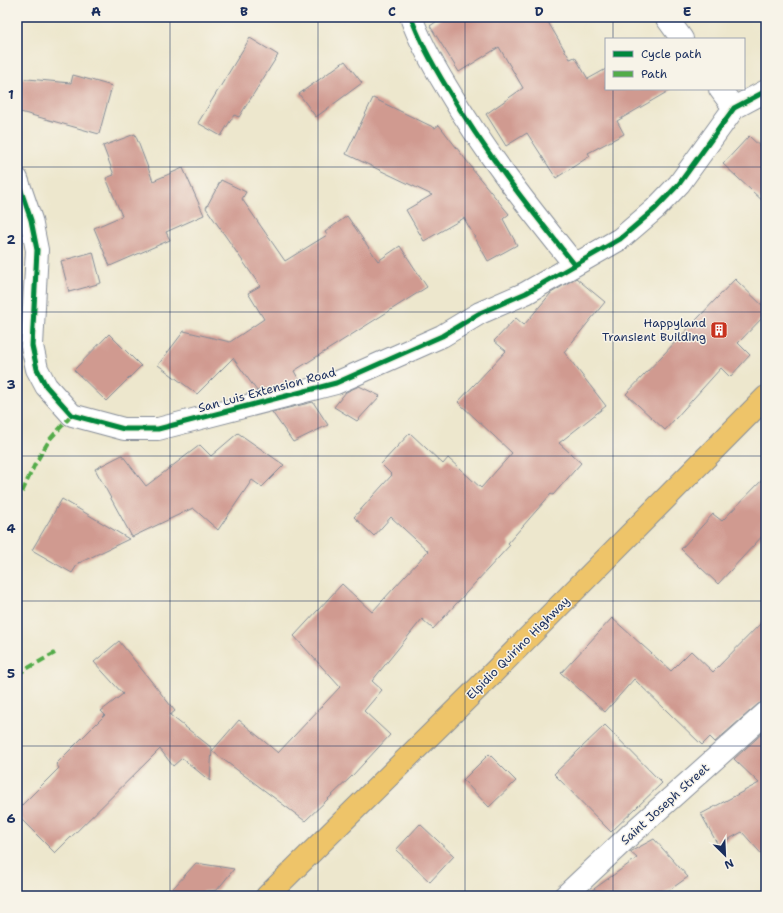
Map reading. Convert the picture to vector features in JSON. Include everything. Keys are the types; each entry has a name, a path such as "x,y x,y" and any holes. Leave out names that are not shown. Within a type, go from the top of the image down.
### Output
{"highway":[{"name":"Elpidio Quirino Highway","path":"267,896 484,682 766,396"}],"street":[{"path":"411,17 428,56 467,123 521,198 575,265"},
{"path":"666,17 681,38"},
{"path":"721,90 734,108"},
{"name":"San Luis Extension Road","path":"17,179 31,220 37,250 32,346 36,369 46,386 72,415 124,429 158,429 336,383 442,336 480,313 526,293 620,239 655,209 679,184 734,108 766,91"},
{"name":"Saint Joseph Street","path":"565,896 632,833 766,713"}],"building":[{"path":"443,17 545,17 570,59 575,57 588,79 605,70 605,90 670,90 617,121 624,134 588,153 590,156 556,178 527,133 506,146 486,114 523,88 499,47 459,72 430,26"},
{"path":"250,38 278,55 239,117 234,115 221,136 198,123"},
{"path":"345,61 362,83 316,117 299,94"},
{"path":"73,75 112,86 99,134 17,111 17,78 71,83"},
{"path":"373,98 435,128 439,125 472,169 509,214 503,219 517,245 488,261 464,218 424,241 406,210 432,195 346,154"},
{"path":"135,134 153,181 183,168 204,215 166,232 170,240 110,266 94,228 122,216 106,178 114,175 103,146"},
{"path":"749,136 766,152 766,204 723,164"},
{"path":"221,180 246,192 242,199 285,261 327,235 325,232 347,216 378,261 400,246 427,287 294,371 299,380 257,391 233,358 197,394 158,365 184,331 230,342 264,319 248,293 260,286 206,208"},
{"path":"93,252 101,283 69,292 61,261"},
{"path":"576,278 605,302 564,352 606,406 559,443 581,463 553,495 551,494 508,543 510,545 433,629 422,619 372,681 382,690 364,711 390,735 352,776 305,821 212,751 239,720 278,753 340,687 294,636 342,584 372,612 428,551 391,517 374,536 354,517 392,475 381,464 410,433 443,464 448,458 481,488 512,453 458,402 506,351 494,341 516,318 524,325 551,293"},
{"path":"735,279 766,309 766,314 738,343 750,355 730,377 721,368 665,430 626,394"},
{"path":"109,334 141,366 106,401 74,370"},
{"path":"359,386 380,396 357,421 334,407 346,392"},
{"path":"313,402 328,425 293,442 272,412"},
{"path":"238,433 284,465 262,487 252,480 218,530 193,508 132,537 95,469 122,455 146,486 200,445 211,456"},
{"path":"766,476 766,532 718,584 681,549 713,514 722,521"},
{"path":"62,499 129,539 79,562 72,573 32,550"},
{"path":"612,618 671,671 691,651 713,672 766,618 766,701 758,704 715,742 710,737 702,745 634,679 605,712 561,673"},
{"path":"119,641 175,711 170,715 212,748 210,781 182,758 173,766 160,749 55,853 17,815 17,810 59,768 56,764 105,715 101,711 123,694 94,662"},
{"path":"605,725 662,783 611,832 554,774"},
{"path":"766,730 766,859 742,832 718,845 701,814 759,783 734,759"},
{"path":"489,754 516,781 489,807 463,780"},
{"path":"420,824 454,856 430,882 396,850"},
{"path":"654,839 688,877 661,896 584,896 637,858 630,852"},
{"path":"196,863 234,869 217,890 166,896"}],"marked path":[{"path":"17,503 35,464 50,439 72,415"},
{"path":"17,674 55,653"}],"cycle path":[{"path":"411,17 418,35 432,62 476,134 524,201 575,265"},
{"path":"17,179 31,220 37,250 32,346 37,369 46,386 72,415 124,429 158,429 336,383 442,336 480,313 526,293 620,239 655,209 679,184 734,108 766,91"}],"place":[{"name":"Happyland Transient Building","path":"719,330"}]}
